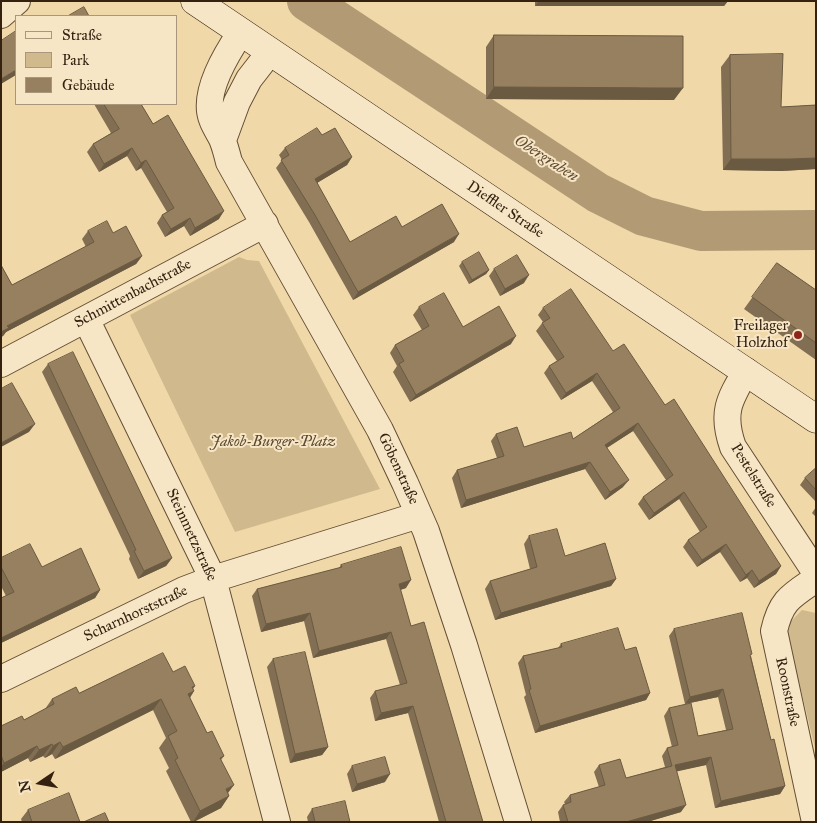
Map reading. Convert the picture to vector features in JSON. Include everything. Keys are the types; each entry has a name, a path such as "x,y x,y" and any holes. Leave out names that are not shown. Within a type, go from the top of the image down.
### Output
{"main road":[{"name":"Dieffler Straße","path":"194,1 816,419"}],"street":[{"path":"1,15 17,1"},
{"name":"Göbenstraße","path":"241,32 218,74 210,99 211,118 223,140 229,162 380,430 419,515 464,645 518,822"},
{"path":"223,140 236,102 249,79 270,52"},
{"name":"Schmittenbachstraße","path":"1,364 265,224"},
{"name":"Steinmetzstraße","path":"86,319 213,579 277,822"},
{"name":"Pestelstraße","path":"746,372 732,396 727,415 728,431 734,446 816,573"},
{"name":"Scharnhorststraße","path":"1,679 184,590 213,579 419,515"},
{"name":"Roonstraße","path":"816,579 787,599 778,616 774,631 816,822"}],"green space":[{"name":"Jakob-Burger-Platz","path":"239,257 259,261 380,489 235,532 130,315"},
{"path":"802,610 816,613 816,752 787,633 790,622"}],"building":[{"path":"84,7 88,15 70,15"},
{"path":"15,32 15,71 1,79 1,41"},
{"path":"494,35 683,36 683,88 494,87"},
{"path":"783,54 781,107 816,105 816,158 731,159 730,55"},
{"path":"105,105 142,105 153,124 168,115 224,211 195,228 190,218 171,229 162,215 174,208 146,160 141,163 132,148 104,164 93,144 119,129"},
{"path":"317,128 322,135 335,128 352,157 315,179 350,242 396,216 402,227 442,204 459,234 358,292 315,215 281,160 289,155 285,148"},
{"path":"107,221 113,233 126,226 142,256 7,326 9,328 1,332 1,265 12,285 94,242 88,231"},
{"path":"479,252 489,270 472,280 462,262"},
{"path":"517,255 529,275 505,289 494,269"},
{"name":"Freilager Holzhof","path":"777,263 816,290 816,343 752,297"},
{"path":"571,289 613,351 624,344 665,405 674,399 781,566 759,581 752,570 746,575 726,544 702,560 688,540 707,527 684,492 654,513 643,497 673,475 638,423 605,445 629,480 610,492 590,462 466,500 457,470 504,456 496,434 517,427 524,447 571,432 573,439 620,408 597,373 566,393 549,366 564,357 542,323 550,318 543,308"},
{"path":"444,293 463,327 499,306 516,336 416,395 399,364 404,361 395,345 429,326 419,307"},
{"path":"73,352 172,558 144,571 134,551 136,550 48,364"},
{"path":"12,383 35,424 1,443 1,389"},
{"path":"816,468 816,490 805,478"},
{"path":"557,529 565,556 605,543 616,579 501,613 490,581 537,567 529,536"},
{"path":"30,544 42,567 81,548 100,590 1,638 1,598 14,592 1,567 1,558"},
{"path":"401,547 411,580 399,584 411,626 424,622 483,822 446,822 413,706 381,713 375,691 407,683 391,632 319,651 310,613 266,624 257,589 342,567 341,565"},
{"path":"742,613 752,654 750,655 771,740 774,739 785,786 721,801 711,757 675,765 686,805 626,822 568,822 563,805 571,802 570,795 605,785 599,765 620,759 626,778 672,766 667,748 678,745 669,708 691,703 698,736 733,729 723,689 690,697 674,629"},
{"path":"618,628 625,650 636,647 650,693 540,726 529,690 531,689 523,656 562,647 561,644"},
{"path":"305,652 328,747 295,754 273,659"},
{"path":"163,653 173,672 185,666 195,686 192,687 194,691 188,694 207,733 212,731 224,756 220,758 234,785 226,789 229,796 200,811 175,760 178,758 168,736 177,731 161,699 63,747 60,742 39,750 37,746 4,763 1,755 1,726 22,716 24,720 54,704 52,699 76,687 79,693"},
{"path":"385,757 390,774 357,784 352,766"},
{"path":"69,793 80,822 32,822 28,810"},
{"path":"345,801 350,822 315,822 312,809"},
{"path":"105,813 109,822 84,822"}],"waterway":[{"name":"Obergraben","path":"307,1 598,193 644,216 701,231 816,230"}],"place":[{"name":"Freilager Holzhof","path":"798,335"}]}
